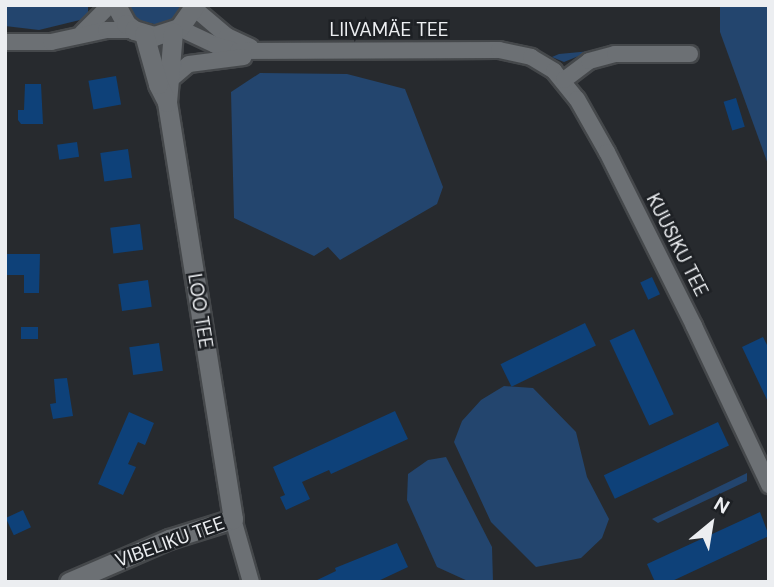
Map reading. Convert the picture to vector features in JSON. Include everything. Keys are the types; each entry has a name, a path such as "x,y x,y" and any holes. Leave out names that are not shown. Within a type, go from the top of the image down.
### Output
{"street":[{"path":"77,36 100,19 110,5"},
{"path":"116,5 120,16 139,32"},
{"path":"5,42 34,43 116,29 139,32 176,30 194,7"},
{"name":"LIIVAMÄE TEE","path":"194,7 228,36 263,52"},
{"name":"LOO TEE","path":"167,102 176,30"},
{"name":"LIIVAMÄE TEE","path":"176,30 226,49 263,52 514,52"},
{"name":"LOO TEE","path":"139,32 167,102 233,519"},
{"path":"171,79 189,64 240,58 263,52"},
{"name":"KUUSIKU TEE","path":"514,52 544,63 564,80 607,152 661,258 769,485"},
{"path":"564,80 579,67 600,57 690,54"},
{"path":"233,519 251,582"},
{"name":"VIBELIKU TEE","path":"69,582 169,539 233,519"}],"shaded area":[{"path":"5,5 88,5 88,18 39,30 5,26"},
{"path":"127,5 184,5 171,21 158,25 138,20"},
{"path":"720,5 769,5 769,167 720,32"},
{"path":"591,51 564,62 552,57 559,54"},
{"path":"260,73 347,74 405,89 443,187 437,204 340,260 328,247 314,256 234,218 231,92"},
{"path":"504,386 533,388 576,432 587,477 609,519 602,538 581,558 536,567 491,522 454,442 462,421 481,400"},
{"path":"446,457 492,547 493,582 470,582 437,567 407,500 408,474 428,460"},
{"path":"747,473 747,481 658,523 652,519"}],"building":[{"path":"116,76 121,105 93,109 88,81"},
{"path":"25,84 41,84 43,124 21,124 18,120 18,110 24,110"},
{"path":"736,98 745,127 732,130 724,102"},
{"path":"77,142 79,157 59,160 57,145"},
{"path":"128,149 132,178 104,182 100,153"},
{"path":"140,224 143,250 113,253 110,228"},
{"path":"7,254 40,254 39,293 24,293 24,275 7,275"},
{"path":"652,277 660,294 648,300 640,282"},
{"path":"148,280 152,307 122,311 118,284"},
{"path":"585,323 596,345 511,387 501,364"},
{"path":"21,327 38,327 38,339 21,339"},
{"path":"634,329 674,414 649,426 610,340"},
{"path":"763,337 769,349 769,404 742,347"},
{"path":"159,343 163,371 133,375 129,347"},
{"path":"67,378 73,416 53,419 50,404 56,403 54,379"},
{"path":"395,411 408,439 331,474 329,470 302,482 310,499 286,510 280,497 285,495 273,467"},
{"path":"129,412 154,423 145,445 138,442 128,464 136,467 123,495 98,484"},
{"path":"718,422 729,446 615,499 604,475"},
{"path":"23,510 31,527 14,535 6,518"},
{"path":"760,512 769,536 670,582 655,582 647,564"},
{"path":"397,543 408,567 376,582 313,582 336,571 335,568"}]}
